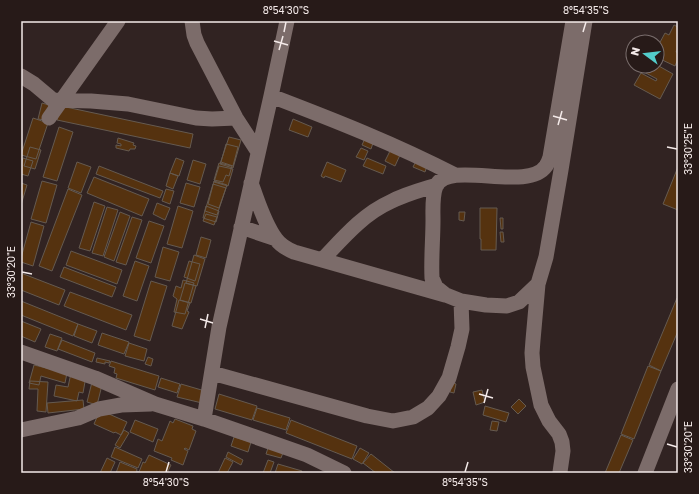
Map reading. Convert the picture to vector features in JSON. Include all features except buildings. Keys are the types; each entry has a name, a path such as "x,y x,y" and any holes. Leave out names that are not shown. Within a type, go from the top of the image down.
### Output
{"street":[{"path":"49,118 75,84 118,21"},
{"path":"192,21 197,43 236,118 258,152"},
{"path":"204,419 219,327 271,96 286,21"},
{"path":"322,260 353,229 388,202 436,185 444,179 455,175 510,177 529,176 541,171 547,166 550,157 573,21"},
{"path":"560,472 563,451 562,442 559,434 549,421 542,405 533,367 533,340 538,284 546,257 585,21"},
{"path":"21,76 34,84 50,98 61,102 91,101 128,104 196,118 236,118"},
{"path":"271,96 378,138 455,175"},
{"path":"251,183 267,223 276,239 284,247 294,252 446,295 461,301 486,305 507,306 519,302 538,284"},
{"path":"436,185 434,198 432,278 436,287 446,295"},
{"path":"241,227 276,239"},
{"path":"212,373 368,416 393,421 413,418 428,408 439,396 448,378 462,330 461,301"},
{"path":"21,352 95,378 155,404 204,419 307,455 344,473"},
{"path":"645,473 678,389"},
{"path":"21,430 78,418 99,410 121,405 155,404"}]}
